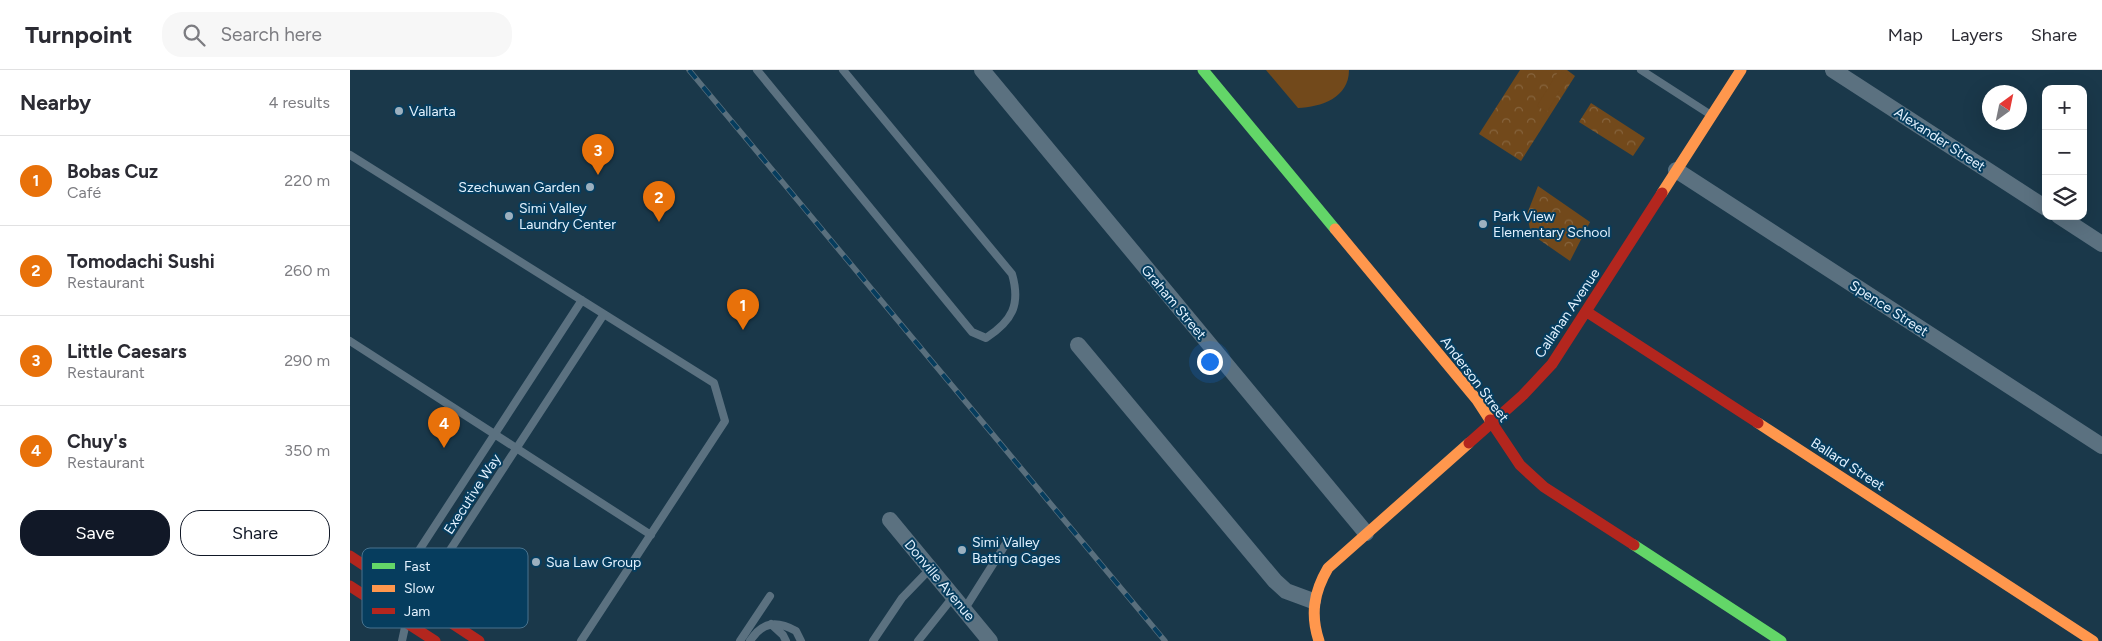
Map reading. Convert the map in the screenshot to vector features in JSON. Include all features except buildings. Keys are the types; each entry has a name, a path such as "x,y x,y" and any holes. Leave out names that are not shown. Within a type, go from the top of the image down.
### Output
{"street":[{"name":"Graham Street","path":"982,70 1366,533"},
{"name":"Anderson Street","path":"1202,70 1477,400 1520,465 1544,487 1781,641"},
{"name":"Callahan Avenue","path":"1313,601 1318,583 1328,568 1523,395 1552,364 1741,70"},
{"name":"Alexander Street","path":"1833,70 2042,205"},
{"name":"Spence Street","path":"1676,170 2102,446"},
{"path":"2065,220 2102,244"},
{"name":"Ballard Street","path":"1587,312 2093,641"},
{"path":"1078,345 1275,581 1286,591 1313,601 1313,617 1320,641"},
{"name":"Donville Avenue","path":"890,520 990,641"},
{"path":"350,556 362,564"},
{"path":"350,586 362,594"},
{"path":"415,628 435,641"},
{"path":"461,628 480,641"}],"lane":[{"path":"758,70 972,332 986,338 1001,328 1015,307 1018,292 1012,274 843,70"},
{"path":"1642,70 1712,116"},
{"path":"350,155 714,383 725,421 581,641"},
{"name":"Executive Way","path":"421,548 582,300"},
{"name":"Executive Way","path":"451,548 604,314"},
{"path":"350,341 651,535"},
{"path":"964,610 1007,542"},
{"path":"873,641 902,598 930,569"},
{"path":"740,641 770,596"},
{"path":"918,641 931,622 953,597"},
{"path":"771,624 784,635 786,641"},
{"path":"750,641 757,630 771,624 789,627 796,631 801,641"},
{"path":"402,641 405,628"}],"green space":[{"path":"1266,70 1349,70 1348,80 1339,94 1316,106 1298,108"},
{"path":"1520,70 1567,70 1575,76 1521,161 1479,134"},
{"path":"1559,70 1569,75 1547,112 1537,106"},
{"path":"1591,103 1645,138 1633,156 1579,122"},
{"path":"1538,186 1590,222 1570,261 1531,234 1527,214"}],"railway":[{"path":"689,70 1165,641"}],"traffic: fast":[{"path":"1203,70 1335,229"},
{"path":"1634,545 1781,641"}],"traffic: slow":[{"path":"1662,193 1741,70"},
{"path":"1335,229 1477,400 1490,420"},
{"path":"1758,423 2093,641"},
{"path":"1319,641 1315,622 1315,603 1319,586 1328,568 1469,443"}],"traffic: jam":[{"path":"1469,443 1523,395 1552,364 1662,193"},
{"path":"1587,312 1758,423"},
{"path":"1490,420 1520,465 1544,487 1634,545"},
{"path":"350,556 362,564"},
{"path":"350,586 362,594"},
{"path":"415,628 435,641"},
{"path":"459,628 479,641"}],"place":[{"name":"Vallarta","path":"399,111"},
{"name":"Little Caesars","path":"598,175"},
{"name":"Szechuwan Garden","path":"590,187"},
{"name":"Simi Valley Laundry Center","path":"509,216"},
{"name":"Tomodachi Sushi","path":"659,222"},
{"name":"Park View Elementary School","path":"1483,224"},
{"name":"Bobas Cuz","path":"743,330"},
{"name":"Chuy's","path":"444,448"},
{"name":"Simi Valley Batting Cages","path":"962,550"},
{"name":"Sua Law Group","path":"536,562"}]}
